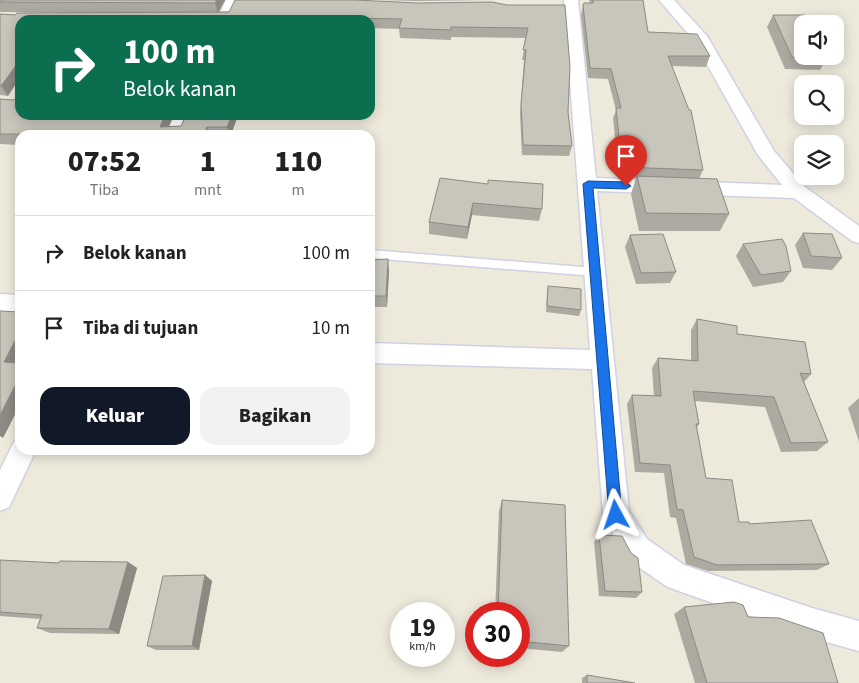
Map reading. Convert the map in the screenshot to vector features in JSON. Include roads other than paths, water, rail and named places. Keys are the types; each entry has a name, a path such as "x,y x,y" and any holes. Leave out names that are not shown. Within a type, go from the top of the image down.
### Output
{"street":[{"path":"226,15 233,0"},
{"path":"666,0 699,36 766,155 798,192 859,236"},
{"path":"566,6 588,184 616,515 637,549 676,576 812,623 859,636"},
{"path":"588,184 798,192"},
{"path":"0,303 15,304"},
{"path":"375,352 603,360"},
{"path":"2,491 20,455"}],"lane":[{"path":"375,254 595,272"}]}
